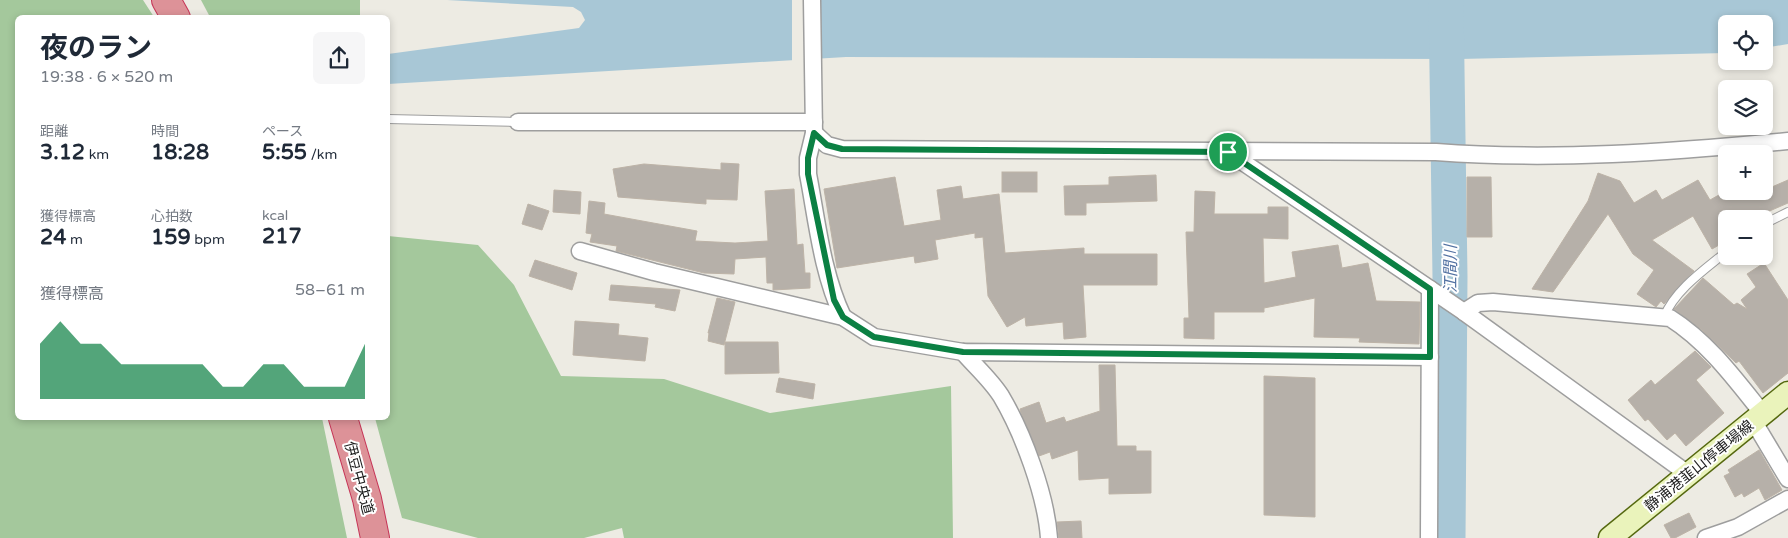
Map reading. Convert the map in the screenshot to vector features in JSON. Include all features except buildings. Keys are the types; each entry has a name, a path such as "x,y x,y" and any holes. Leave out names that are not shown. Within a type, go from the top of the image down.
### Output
{"highway":[{"path":"166,0 174,15"},
{"path":"178,0 186,15"},
{"name":"伊豆中央道","path":"344,420 367,499 375,538"},
{"name":"伊豆中央道","path":"355,420 378,500 385,538"}],"main road":[{"name":"静浦港韮山停車場線","path":"1610,538 1788,393"}],"street":[{"path":"812,0 813,121 808,158 808,174 834,300 843,317"},
{"path":"518,122 813,121"},
{"path":"813,121 827,145 842,149 1632,154 1788,141"},
{"path":"1228,152 1464,312 1688,474"},
{"path":"580,251 654,272 843,317 874,337 963,352 1430,357"},
{"path":"1429,538 1430,357 1433,291"},
{"path":"1464,312 1478,303 1493,302 1670,318 1681,324 1726,366 1758,418 1788,479"},
{"path":"963,352 1000,394 1019,428 1048,518 1049,538"},
{"path":"1706,538 1738,527 1788,499"}],"lane":[{"path":"390,119 518,122"},
{"path":"1773,220 1788,212"},
{"path":"1664,317 1676,298 1695,278 1718,259"}],"green space":[{"path":"0,0 143,0 153,15 15,15 15,420 322,420 347,538 0,538"},
{"path":"201,0 360,0 360,15 209,15"},
{"path":"390,236 478,245 514,285 561,376 664,379 770,413 951,386 953,538 624,538 622,528 584,538 478,538 402,518 376,420 390,420"}],"water":[{"path":"447,0 1788,0 1788,44 1773,46 1773,15 1718,15 1718,53 1459,59 846,57 390,84 390,54 579,28 585,20 581,12 573,7"}],"pier":[{"path":"792,0 820,0 820,61 792,62"}],"waterway":[{"name":"江間川","path":"1446,0 1450,277 1448,538"}],"route":[{"path":"814,133 827,145 842,149 1191,150 1228,152 1430,289 1430,357 963,352 874,337 860,330 843,317 834,300 808,174 808,158 814,133"}]}
